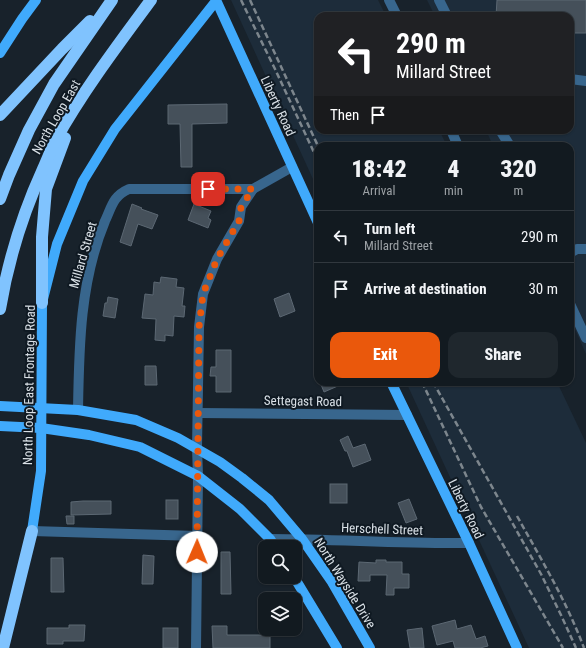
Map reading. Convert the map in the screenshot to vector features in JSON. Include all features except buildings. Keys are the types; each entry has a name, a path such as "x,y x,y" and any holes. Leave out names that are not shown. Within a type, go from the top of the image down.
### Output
{"highway":[{"name":"North Loop East","path":"0,308 11,260 22,222 55,142 107,60 151,0"},
{"name":"North Loop East","path":"0,199 29,130 54,84 111,1"},
{"path":"0,115 62,49 111,1"},
{"path":"42,304 42,237 46,189 81,99"},
{"path":"3,648 32,531"}],"main road":[{"path":"0,53 36,0"},
{"name":"Liberty Road","path":"216,1 314,214"},
{"name":"North Loop East Frontage Road","path":"32,531 42,471 42,304 57,244 83,181 115,129 216,1"},
{"name":"Liberty Road","path":"393,386 469,543 513,647"},
{"name":"North Wayside Drive","path":"0,406 78,410 136,420 197,448 236,474 268,500 302,539 332,582 370,648"},
{"path":"0,426 41,428 89,435 140,447 198,476 240,509 270,540"},
{"path":"298,584 337,648"}],"street":[{"path":"389,0 395,12"},
{"path":"439,0 445,12"},
{"path":"574,80 586,81"},
{"name":"Millard Street","path":"78,410 80,340 84,296 98,239 115,198 120,193 130,189 253,189 292,167"},
{"path":"196,648 199,327 203,294 217,259 239,221 241,207 253,189"},
{"path":"574,250 576,249 586,250"},
{"path":"574,312 586,338"},
{"name":"Settegast Road","path":"198,412 406,415"},
{"path":"32,531 197,536"},
{"name":"Herschell Street","path":"295,540 469,543"}],"shaded area":[{"path":"231,0 378,0 384,12 314,12 314,134 441,134 445,142 314,142 314,181"},
{"path":"427,0 586,0 586,354 574,327 574,142 491,142 488,134 574,134 574,12 433,12"},
{"path":"408,386 559,386 586,443 586,648 529,648"}],"railway":[{"path":"241,0 314,152"},
{"path":"250,0 316,142"},
{"path":"424,386 481,507 563,648"},
{"path":"435,386 541,574 576,648"},
{"path":"517,516 562,597 584,648"}],"route":[{"path":"197,552 199,327 203,294 217,259 239,221 241,207 253,189 208,189"}]}
